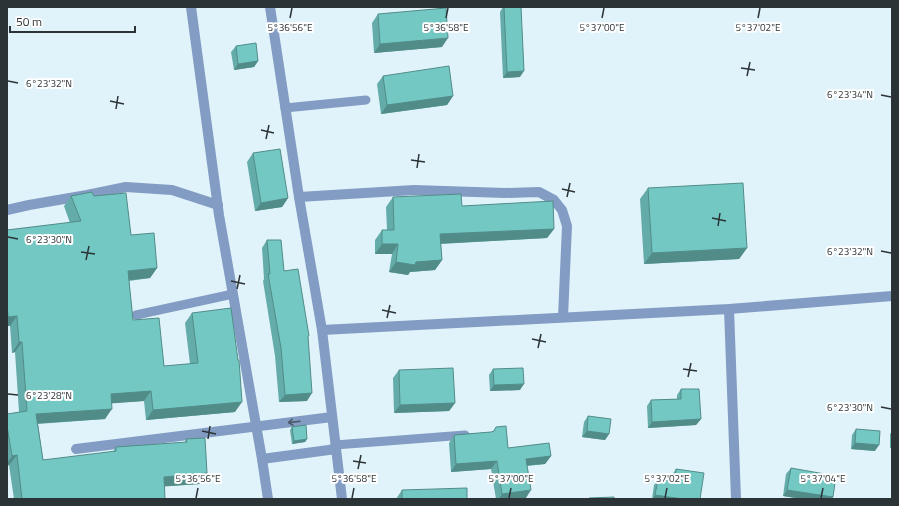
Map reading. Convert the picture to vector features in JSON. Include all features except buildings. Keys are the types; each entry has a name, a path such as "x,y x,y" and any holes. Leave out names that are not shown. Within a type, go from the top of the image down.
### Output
{"street":[{"path":"191,7 218,205 257,426 268,499"},
{"path":"270,7 299,197 322,330 342,499"},
{"path":"7,210 126,187 172,190 218,205"},
{"path":"299,197 414,190 505,193 539,192 554,200 562,210 567,226 563,317"},
{"path":"322,330 729,309 892,296"},
{"path":"729,309 736,499"},
{"path":"76,449 332,417"},
{"path":"262,459 335,447"}],"lane":[{"path":"285,108 366,100"},
{"path":"136,315 233,294"},
{"path":"335,447 477,434"}]}
